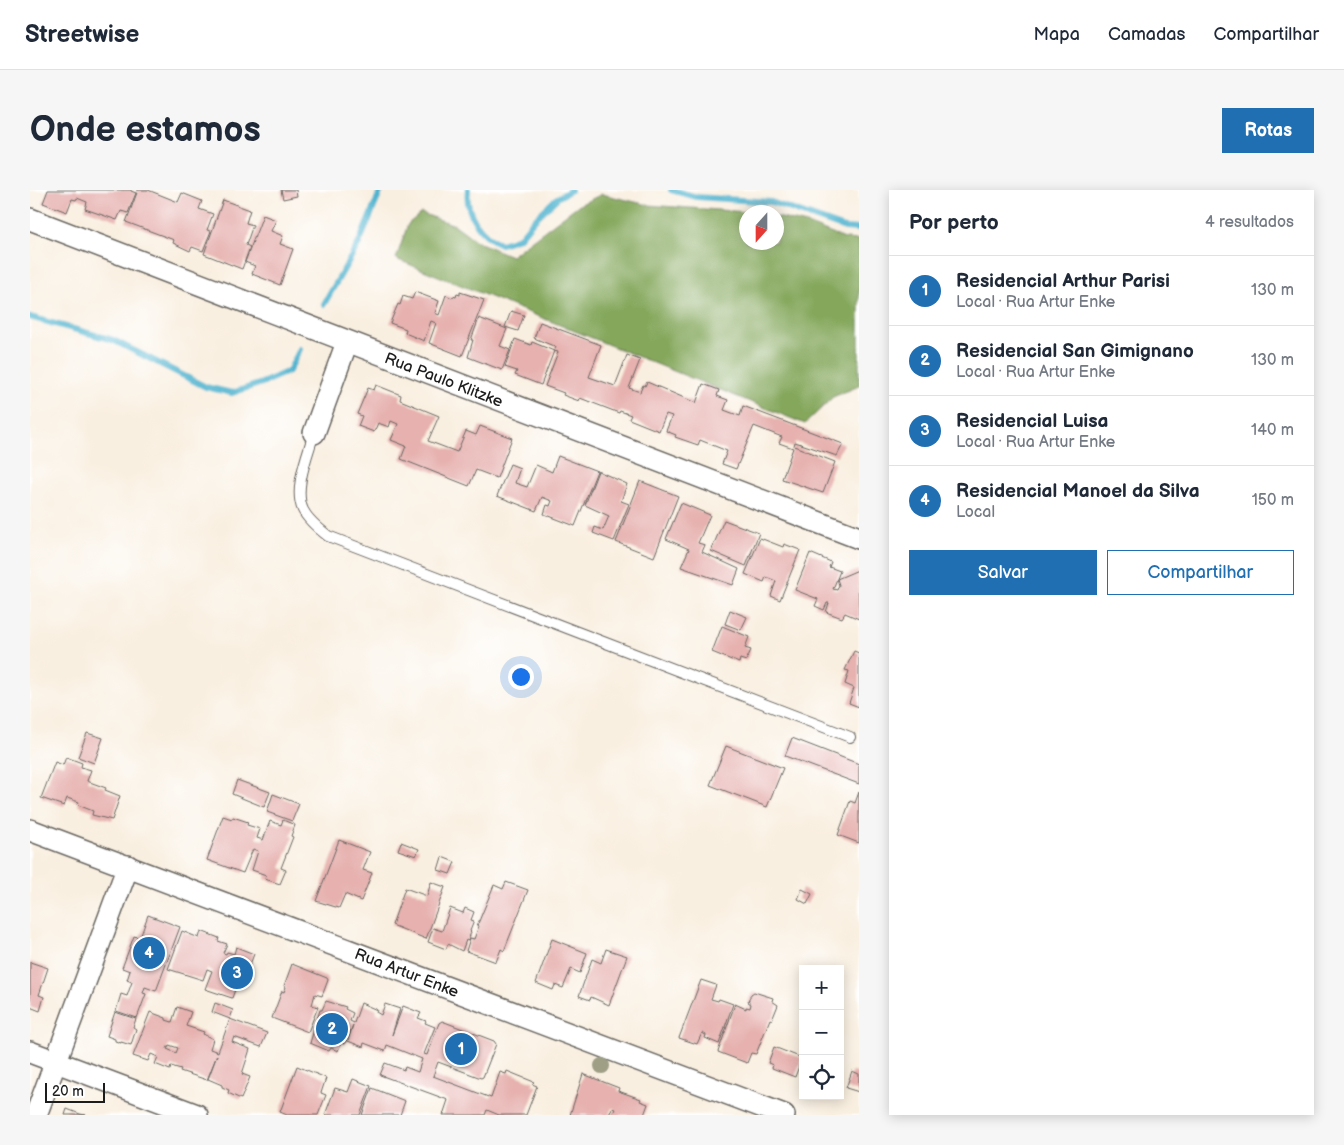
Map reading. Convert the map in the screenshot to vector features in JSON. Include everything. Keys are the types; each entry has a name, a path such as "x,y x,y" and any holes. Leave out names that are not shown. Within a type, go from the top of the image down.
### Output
{"street":[{"name":"Rua Paulo Klitzke","path":"30,219 859,538"},
{"path":"314,433 347,342"},
{"name":"Rua Artur Enke","path":"30,830 784,1115"},
{"path":"36,1115 128,866"},
{"path":"30,1052 197,1115"}],"lane":[{"path":"314,433 302,475 300,493 303,510 314,524 328,536 850,737"}],"green space":[{"path":"602,194 648,205 739,211 739,250 784,250 784,219 807,224 845,239 859,240 859,386 833,397 805,424 396,259 408,224 421,213 455,225 478,242 511,256 577,206"}],"building":[{"path":"48,190 131,190 136,193 128,213 121,211 117,220 85,209 87,202 77,198 76,200 72,199 67,212 43,203"},
{"path":"138,190 148,190 178,202 182,193 202,201 199,209 213,214 207,230 211,231 203,251 192,247 190,251 173,243 174,240 126,222"},
{"path":"281,190 296,190 297,196 283,199"},
{"path":"223,200 250,210 246,223 253,225 246,245 250,247 242,269 204,254"},
{"path":"263,215 276,220 271,231 283,236 280,244 293,249 280,285 252,274 255,266 245,262"},
{"path":"415,292 439,301 435,313 439,315 446,295 452,298 453,296 456,297 457,294 460,295 460,292 484,300 462,356 429,343 436,323 431,321 424,341 405,333 406,329 390,323 403,296 412,299"},
{"path":"511,311 524,315 518,331 505,327"},
{"path":"479,318 507,329 500,346 510,350 502,370 468,357 473,340 471,340"},
{"path":"540,322 601,345 589,377 615,386 627,355 640,360 629,388 640,392 643,385 645,386 647,382 696,403 703,384 719,390 717,396 728,400 724,410 740,416 743,406 843,444 837,456 795,442 794,446 835,462 823,493 782,479 793,448 779,443 782,437 754,426 736,469 722,464 727,451 700,440 698,445 675,437 676,435 666,431 672,416 666,414 659,431 629,419 631,415 620,411 619,413 580,398 579,401 545,386 558,352 554,351 556,347 534,338"},
{"path":"515,339 531,345 532,342 554,351 541,385 515,375 517,371 505,367"},
{"path":"376,385 401,395 400,400 439,416 428,441 457,452 466,431 476,435 480,426 512,438 497,478 476,470 469,486 401,459 406,446 391,440 398,424 391,421 389,427 378,423 374,432 358,426 362,416 357,414 368,388 374,390"},
{"path":"558,456 597,471 575,526 544,514 547,505 550,506 552,501 542,497 536,511 497,496 510,464 520,468 515,483 527,487 536,465 552,472"},
{"path":"598,471 627,484 621,501 629,504 614,541 593,533 595,527 603,530 609,516 585,505"},
{"path":"640,481 678,496 654,557 616,542"},
{"path":"681,503 710,515 698,543 705,545 702,552 739,569 733,585 681,567 689,549 666,539"},
{"path":"724,520 759,533 746,566 711,551"},
{"path":"760,538 783,547 784,544 800,550 780,600 771,596 776,581 766,577 764,582 745,574"},
{"path":"810,553 831,562 829,567 840,571 833,589 837,590 839,585 837,579 858,570 859,619 845,613 842,618 826,612 829,603 827,603 824,610 815,606 818,599 795,590"},
{"path":"730,610 747,617 741,630 725,624"},
{"path":"722,626 749,637 745,648 751,650 746,661 740,659 739,663 712,652"},
{"path":"854,651 859,653 859,707 849,703 854,688 845,684 849,671 845,670"},
{"path":"87,733 103,738 94,763 78,757"},
{"path":"792,738 859,764 859,784 785,756"},
{"path":"726,746 783,768 767,807 710,785"},
{"path":"66,757 82,763 81,767 91,770 87,781 120,796 112,820 92,815 93,811 78,805 79,802 67,798 64,806 41,798 55,762 63,765"},
{"path":"237,780 270,792 264,807 232,794"},
{"path":"859,792 859,843 838,835 850,801 855,803"},
{"path":"273,794 299,804 292,821 267,812"},
{"path":"223,816 248,822 247,825 260,829 257,838 263,840 270,821 281,825 283,820 295,825 291,836 293,837 281,868 286,870 280,884 265,879 266,875 252,870 258,851 253,849 243,873 207,860"},
{"path":"339,840 370,852 363,870 372,873 361,901 345,894 339,908 316,901"},
{"path":"401,842 419,849 416,856 398,850"},
{"path":"442,857 455,862 450,874 438,870"},
{"path":"431,882 445,887 426,939 392,925 405,888 427,896"},
{"path":"506,882 528,890 504,951 501,949 496,962 466,951 470,938 474,939 479,926 477,926 494,885 503,889"},
{"path":"802,889 812,894 807,904 798,899"},
{"path":"450,908 463,913 465,908 474,912 471,920 474,921 471,932 462,951 448,944 446,949 428,942 433,928 442,931"},
{"path":"148,915 180,927 156,991 145,987 143,993 146,994 137,1018 116,1011 121,994 127,996 132,982 127,980 130,971 122,968 134,936 140,938"},
{"path":"182,931 199,938 201,931 219,938 218,941 227,944 223,953 226,954 227,952 234,954 236,947 254,954 243,983 238,981 232,998 205,989 212,971 207,969 203,980 168,969"},
{"path":"552,939 587,953 580,973 571,969 563,988 555,985 553,990 536,983"},
{"path":"606,949 627,956 609,1005 591,997 590,1000 579,996 592,959 601,963"},
{"path":"30,962 48,968 39,995 44,997 40,1011 30,1007"},
{"path":"292,964 328,980 322,996 315,994 312,1005 318,1007 308,1032 272,1018 282,991 284,992 286,987 284,986"},
{"path":"701,980 716,985 711,999 718,1001 719,999 733,1004 719,1044 705,1038 706,1035 702,1033 697,1044 679,1038"},
{"path":"754,992 773,998 772,1001 778,1005 772,1020 770,1019 756,1054 751,1053 747,1063 718,1052 735,1004 746,1009 746,1007 750,1008 751,1004 748,1002 751,994"},
{"path":"326,1001 346,1007 345,1009 353,1013 350,1021 354,1023 361,1003 377,1010 376,1012 381,1015 385,1004 400,1009 392,1035 403,1006 421,1013 418,1018 435,1027 424,1054 427,1055 439,1023 442,1021 494,1041 496,1044 483,1077 481,1078 438,1062 433,1076 491,1098 500,1072 506,1074 507,1071 534,1082 532,1084 537,1086 526,1115 499,1115 487,1110 485,1115 443,1115 448,1100 380,1075 385,1063 404,1070 405,1067 418,1072 422,1059 387,1045 385,1051 364,1043 363,1047 348,1041 353,1025 345,1044 341,1043 338,1051 331,1048 329,1051 310,1043 320,1010 322,1010"},
{"path":"215,1003 233,1010 230,1019 212,1012"},
{"path":"177,1007 191,1012 186,1026 204,1032 203,1034 213,1039 210,1049 218,1052 230,1019 267,1033 261,1047 234,1037 232,1042 250,1049 242,1074 250,1077 241,1099 228,1093 229,1090 222,1087 222,1085 208,1079 217,1055 207,1080 180,1071 181,1069 171,1066 170,1070 155,1064 158,1057 151,1054 148,1061 133,1056 150,1012 172,1022","holes":["169,1045 178,1048 176,1053 167,1049"]},
{"path":"115,1012 136,1019 133,1027 136,1029 131,1045 115,1041 115,1039 107,1036"},
{"path":"774,1047 799,1057 799,1066 795,1077 772,1068 773,1065 768,1063"},
{"path":"297,1066 326,1078 321,1093 326,1095 318,1115 287,1115 280,1112"},
{"path":"852,1071 859,1074 859,1092 846,1088"},
{"path":"583,1074 619,1088 618,1091 641,1099 640,1101 648,1104 644,1115 612,1115 615,1109 612,1108 609,1115 570,1115"},
{"path":"353,1079 371,1086 360,1115 325,1115 335,1088 348,1092"},
{"path":"372,1088 405,1101 400,1115 362,1115"},
{"path":"67,1109 80,1114 86,1115 65,1115"}],"waterway":[{"path":"324,304 359,243 381,190"},
{"path":"468,190 469,207 476,223 487,235 501,244 519,238 557,198 571,190"},
{"path":"671,190 697,197 771,202 845,228 859,229"},
{"path":"30,317 113,340 206,387 232,393 289,371 300,349"}],"place":[{"name":"Residencial Manoel da Silva","path":"149,953"},
{"name":"Residencial Luisa","path":"237,973"},
{"name":"Residencial San Gimignano","path":"332,1029"},
{"name":"Residencial Arthur Parisi","path":"461,1049"}]}
